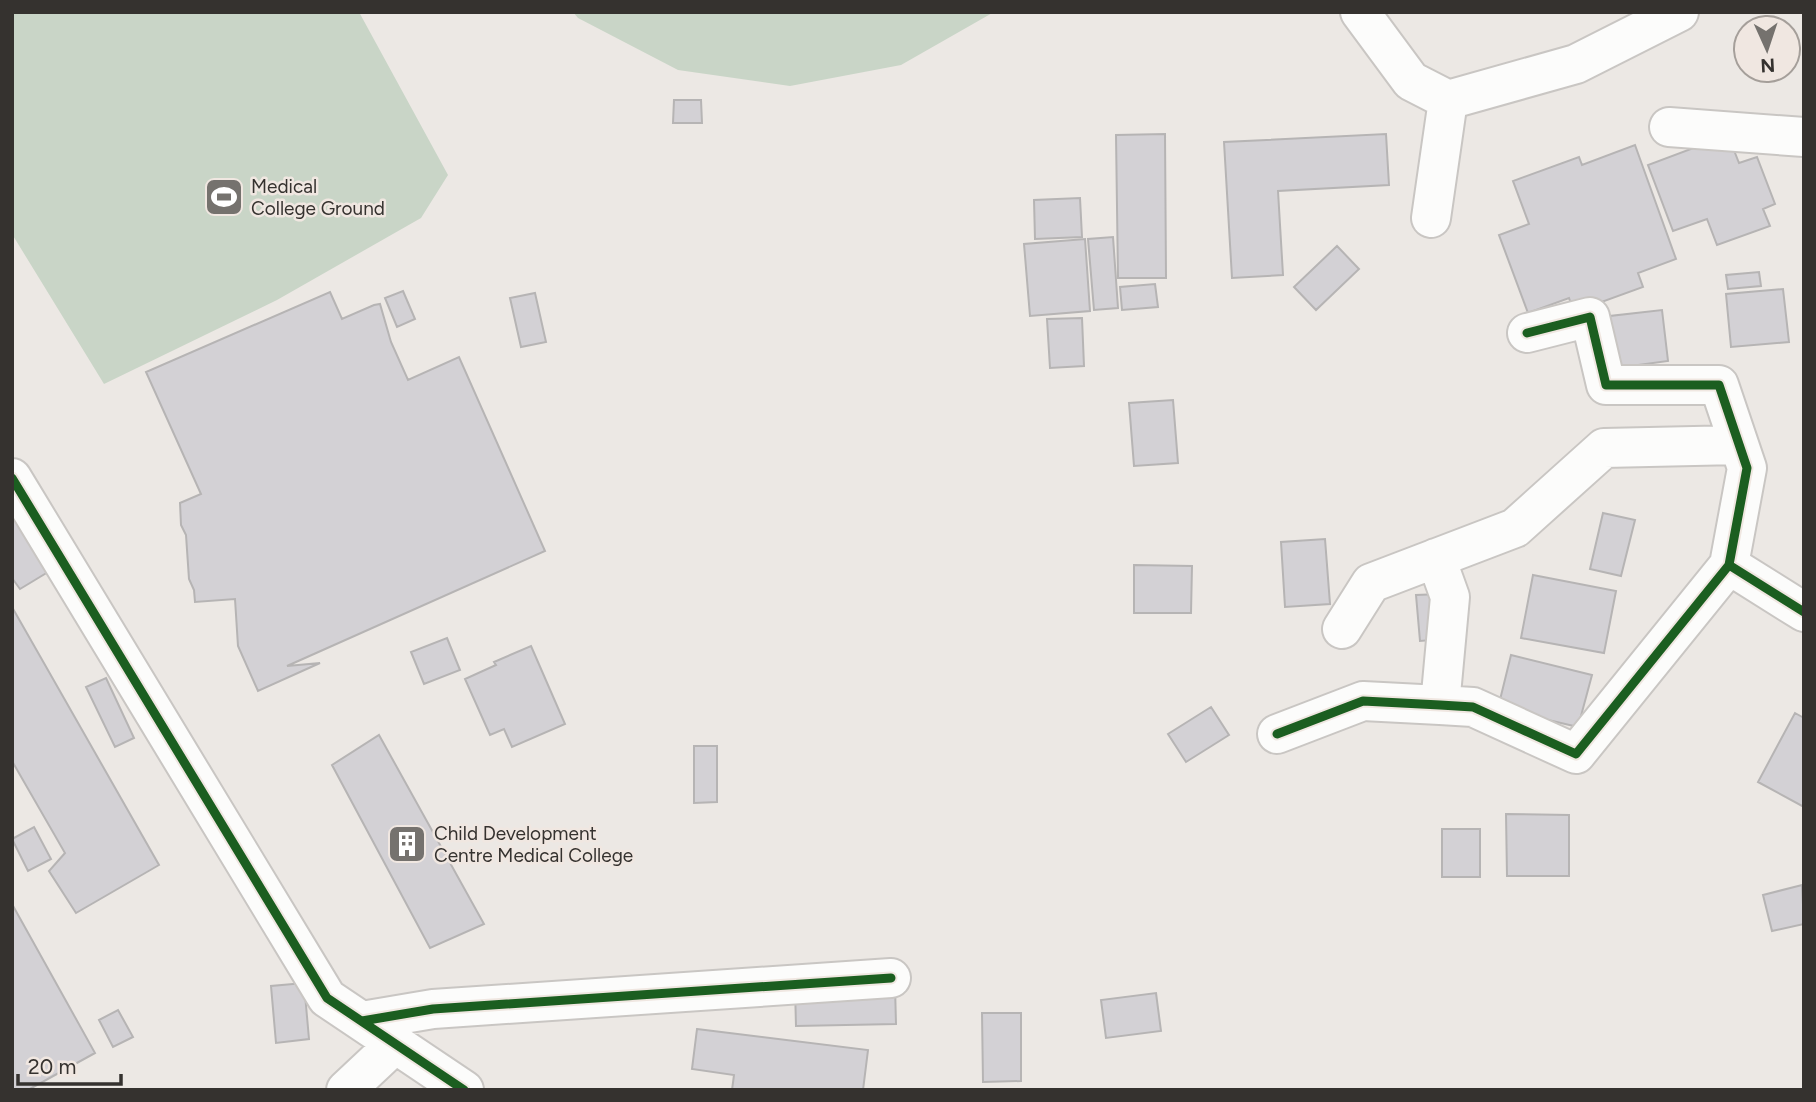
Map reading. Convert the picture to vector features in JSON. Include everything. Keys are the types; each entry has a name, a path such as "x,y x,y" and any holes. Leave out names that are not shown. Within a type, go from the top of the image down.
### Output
{"street":[{"path":"1360,12 1411,81 1448,100 1576,64 1679,12"},
{"path":"1431,218 1448,100"},
{"path":"1669,127 1804,137"},
{"path":"1277,734 1363,701 1473,707 1576,754 1728,565 1747,468 1719,385 1606,385 1590,317 1527,333"},
{"path":"1342,629 1371,583 1515,528 1604,448 1739,445"},
{"path":"12,478 327,998 464,1090"},
{"path":"1436,558 1450,597 1440,705"},
{"path":"1728,565 1804,612"},
{"path":"362,1021 433,1009 891,978"},
{"path":"346,1090 395,1044"}],"green space":[{"name":"Medical College Ground","path":"12,12 359,12 448,175 421,218 277,300 104,384 12,234"},
{"path":"573,12 994,12 901,65 790,86 678,70 578,18"}],"building":[{"path":"674,100 701,100 702,123 673,123"},
{"path":"1165,134 1166,278 1118,278 1116,135"},
{"path":"1386,134 1389,185 1278,191 1283,275 1232,278 1224,142"},
{"path":"1728,135 1739,163 1757,157 1775,204 1763,209 1770,226 1717,245 1707,219 1673,231 1648,165"},
{"path":"1635,145 1676,259 1638,273 1643,287 1574,312 1569,298 1528,313 1499,235 1529,224 1513,181 1579,157 1582,165"},
{"path":"1080,198 1082,237 1035,239 1034,200"},
{"path":"1113,237 1118,308 1094,310 1088,239"},
{"path":"1085,239 1090,311 1030,316 1024,244"},
{"path":"1337,246 1359,269 1316,310 1294,287"},
{"path":"1759,272 1761,286 1728,289 1726,275"},
{"path":"1155,284 1158,307 1122,310 1120,287"},
{"path":"1783,289 1789,342 1731,347 1726,294"},
{"path":"403,291 415,319 397,327 385,298"},
{"path":"330,292 342,319 380,304 391,342 408,380 459,357 545,551 287,666 320,663 258,691 238,646 235,599 195,602 189,579 186,535 181,525 180,503 201,494 146,372"},
{"path":"535,293 546,342 521,347 510,298"},
{"path":"1662,310 1668,361 1616,368 1610,316"},
{"path":"1082,318 1084,366 1050,368 1047,319"},
{"path":"1173,400 1178,463 1134,466 1129,403"},
{"path":"12,513 53,569 20,589 12,578"},
{"path":"1603,513 1635,520 1621,576 1590,569"},
{"path":"1325,539 1330,604 1285,607 1281,542"},
{"path":"1134,565 1192,566 1191,613 1134,613"},
{"path":"1533,575 1616,591 1604,653 1521,638"},
{"path":"1441,594 1443,639 1420,641 1416,595"},
{"path":"12,607 159,865 76,913 49,871 65,853 12,761"},
{"path":"447,638 460,670 424,684 411,652"},
{"path":"531,646 565,724 512,747 504,729 490,735 465,679 496,665 494,662"},
{"path":"1511,655 1592,675 1578,727 1498,708"},
{"path":"106,678 134,738 115,747 86,687"},
{"path":"1211,707 1229,735 1186,762 1168,734"},
{"path":"1795,713 1804,718 1804,807 1758,782"},
{"name":"Child Development Centre Medical College","path":"379,735 484,924 430,948 332,765"},
{"path":"694,746 717,746 717,802 694,803"},
{"path":"1506,814 1569,815 1569,876 1507,876"},
{"path":"34,827 51,859 28,871 12,839"},
{"path":"1442,829 1480,829 1480,877 1442,877"},
{"path":"1802,885 1804,924 1772,931 1763,895"},
{"path":"12,904 95,1053 28,1090 12,1090"},
{"path":"304,983 309,1039 276,1043 271,986"},
{"path":"895,986 896,1024 796,1026 795,988"},
{"path":"1156,993 1161,1031 1106,1038 1101,1000"},
{"path":"118,1010 133,1037 113,1047 99,1020"},
{"path":"982,1013 1021,1013 1021,1081 983,1082"},
{"path":"697,1029 868,1050 863,1090 732,1090 734,1075 692,1069"}],"cycle path":[{"path":"1527,333 1590,317 1606,385 1719,385 1747,468 1729,565 1804,612"},
{"path":"12,478 327,998 464,1090"},
{"path":"1277,734 1363,701 1473,707 1576,754 1729,565"},
{"path":"362,1021 433,1009 891,978"}],"place":[{"name":"Medical College Ground","path":"224,197"},
{"name":"Child Development Centre Medical College","path":"407,844"}]}
